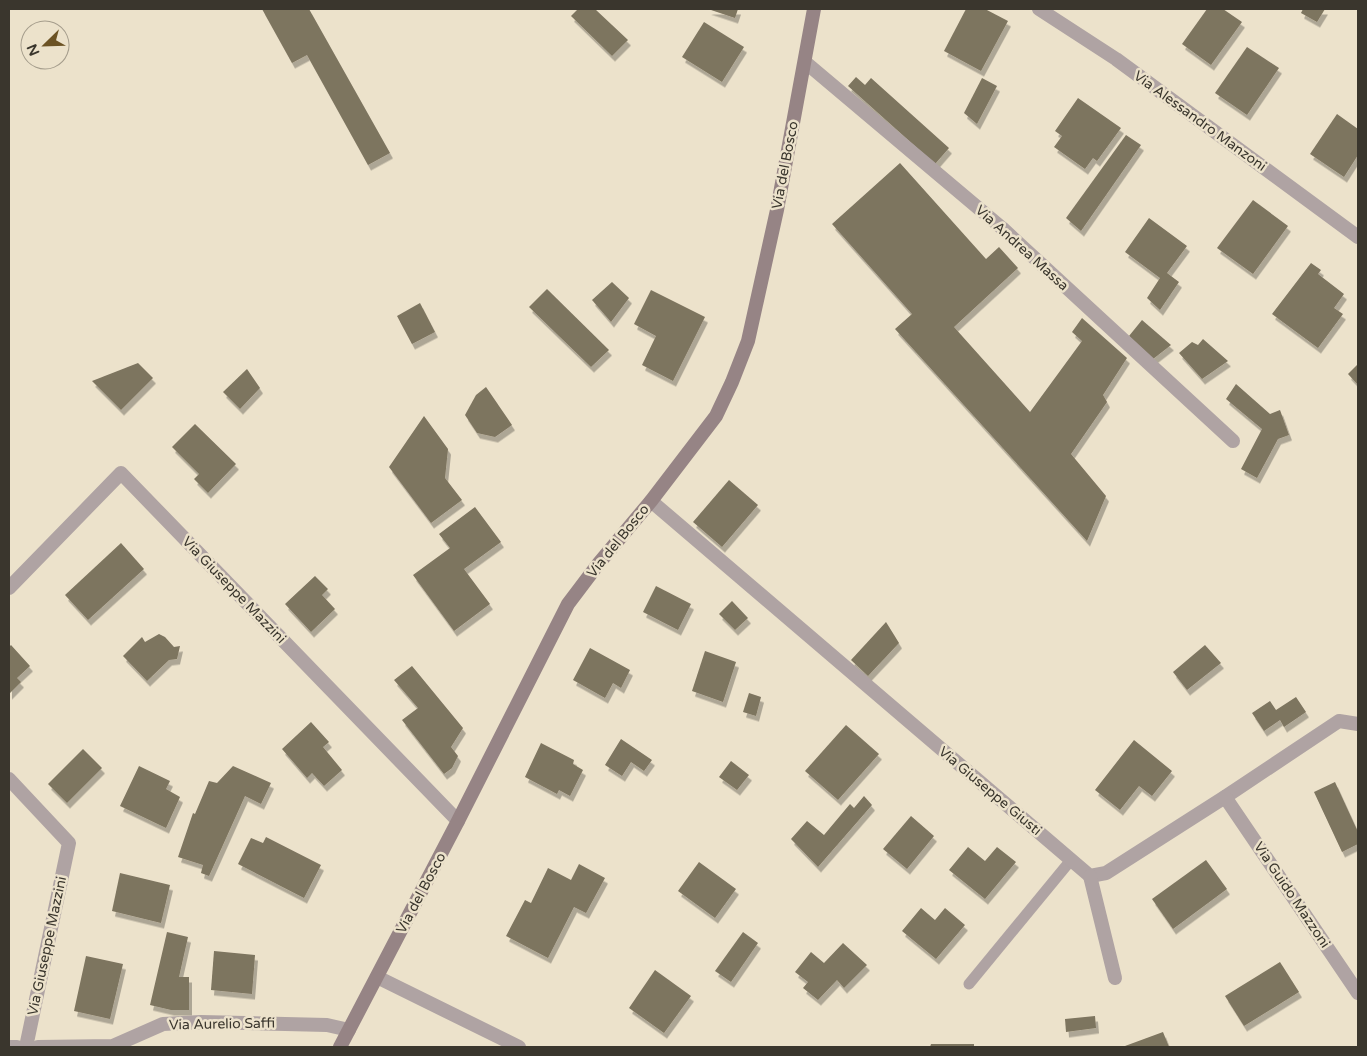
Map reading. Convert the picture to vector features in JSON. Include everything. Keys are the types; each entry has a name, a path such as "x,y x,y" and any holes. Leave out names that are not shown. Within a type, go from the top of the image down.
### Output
{"main road":[{"name":"Via del Bosco","path":"340,1047 568,604 599,563 651,501 716,416 732,382 748,341 777,210 814,9"}],"street":[{"name":"Via Alessandro Manzoni","path":"1039,9 1116,60 1358,237"},
{"name":"Via Andrea Massa","path":"805,62 1002,228 1233,441"},
{"name":"Via Giuseppe Mazzini","path":"9,588 121,473 458,821"},
{"name":"Via Giuseppe Giusti","path":"651,501 1090,876"},
{"path":"1115,978 1090,876 1106,873 1225,798 1339,721 1358,724"},
{"name":"Via Giuseppe Mazzini","path":"9,779 69,843 26,1047"},
{"name":"Via Guido Mazzoni","path":"1225,798 1358,993"},
{"path":"377,977 519,1047"},
{"name":"Via Aurelio Saffi","path":"38,1047 113,1046 162,1024 201,1022 327,1025 349,1030"},
{"path":"9,1047 17,1047"}],"lane":[{"path":"969,984 1071,860"}],"building":[{"path":"262,9 309,9 390,153 368,165 307,55 292,63"},
{"path":"578,9 595,9 628,40 612,56 571,16"},
{"path":"708,9 738,9 735,18"},
{"path":"966,9 985,9 1008,21 981,71 944,51"},
{"path":"1207,9 1223,9 1242,22 1211,65 1182,44"},
{"path":"1303,9 1325,9 1317,22 1301,13"},
{"path":"704,22 744,47 722,82 682,57"},
{"path":"1247,47 1279,68 1247,115 1215,93"},
{"path":"856,77 865,85 871,78 949,148 935,164 848,86"},
{"path":"982,78 997,86 977,124 964,113"},
{"path":"1078,98 1121,128 1097,161 1093,158 1085,169 1054,147 1062,136 1055,131"},
{"path":"1337,114 1358,129 1358,155 1344,177 1310,154"},
{"path":"1126,135 1141,145 1081,231 1066,218"},
{"path":"900,163 986,259 999,247 1018,268 954,327 1030,412 1082,341 1072,332 1082,318 1127,358 1103,395 1107,402 1071,454 1106,496 1087,541 895,329 912,314 832,224"},
{"path":"1253,200 1288,226 1253,274 1217,248"},
{"path":"1149,218 1187,246 1167,273 1179,282 1160,310 1147,298 1160,278 1125,252"},
{"path":"1311,263 1321,270 1318,274 1344,294 1334,308 1343,314 1318,348 1272,314"},
{"path":"612,282 629,298 611,322 592,300"},
{"path":"547,289 609,350 591,367 529,307"},
{"path":"651,290 705,317 673,381 642,365 656,336 634,324"},
{"path":"420,303 435,332 412,344 397,316"},
{"path":"1142,320 1171,345 1153,359 1129,336"},
{"path":"1203,339 1228,361 1202,379 1179,353 1192,342 1198,345"},
{"path":"138,363 153,378 121,410 92,381"},
{"path":"1358,364 1358,385 1348,374"},
{"path":"247,369 260,388 240,409 223,392"},
{"path":"1236,384 1270,414 1280,410 1289,435 1278,439 1257,478 1241,469 1262,429 1226,399"},
{"path":"486,387 512,425 495,437 477,433 465,415 476,395"},
{"path":"424,416 448,449 445,478 462,500 431,523 389,467"},
{"path":"195,424 236,464 208,493 194,479 199,474 172,447"},
{"path":"729,480 758,505 722,547 693,522"},
{"path":"475,507 501,542 464,569 490,604 454,631 413,575 450,548 439,534"},
{"path":"121,543 144,569 88,620 65,595"},
{"path":"315,576 328,589 322,595 335,609 311,632 285,604"},
{"path":"656,586 691,604 678,630 643,612"},
{"path":"732,601 748,618 735,630 719,614"},
{"path":"886,622 899,643 868,676 851,660"},
{"path":"159,634 165,637 174,647 180,646 177,659 169,660 147,681 123,656 142,637 145,642"},
{"path":"11,645 30,666 17,678 21,682 9,694 9,647"},
{"path":"1205,645 1221,663 1187,690 1173,672"},
{"path":"590,648 630,670 621,688 613,683 605,698 573,680"},
{"path":"705,651 736,662 723,702 692,691"},
{"path":"412,666 463,728 451,747 458,756 452,768 444,774 402,720 418,708 394,680"},
{"path":"749,693 761,697 756,716 743,712"},
{"path":"1296,697 1306,712 1284,727 1280,720 1264,731 1252,713 1270,701 1276,710"},
{"path":"311,722 329,742 323,747 342,770 324,786 312,773 307,778 282,749"},
{"path":"846,725 879,754 838,800 805,771"},
{"path":"621,739 652,760 644,771 631,762 622,776 605,765"},
{"path":"1134,740 1172,771 1152,796 1139,786 1120,810 1095,790"},
{"path":"541,743 574,760 573,764 583,770 570,796 559,790 557,794 525,777"},
{"path":"83,749 102,768 67,803 48,784"},
{"path":"731,761 749,775 737,790 719,777"},
{"path":"139,766 170,781 166,789 180,797 166,828 120,806"},
{"path":"233,766 271,783 261,804 245,796 209,876 201,873 203,865 178,857 193,813 195,814 209,781 217,783"},
{"path":"1335,782 1358,832 1358,844 1342,852 1314,792"},
{"path":"864,796 872,805 818,867 791,839 807,821 824,835 850,804 854,808"},
{"path":"911,816 934,836 907,869 883,849"},
{"path":"266,837 321,865 304,898 238,864 251,838 263,843"},
{"path":"968,847 985,861 997,847 1016,862 985,899 949,870"},
{"path":"1206,860 1227,889 1173,929 1152,899"},
{"path":"699,862 736,889 715,918 678,891"},
{"path":"579,864 605,878 586,913 574,907 548,958 506,936 525,900 531,903 548,868 571,880"},
{"path":"120,873 170,885 161,923 112,911"},
{"path":"921,908 935,920 945,908 965,925 936,959 902,931"},
{"path":"167,932 188,937 179,977 189,977 189,1010 171,1010 150,1005"},
{"path":"743,932 758,943 731,982 715,971"},
{"path":"843,943 867,965 844,988 837,980 818,1000 803,988 808,982 795,972 811,952 824,963"},
{"path":"214,951 255,955 252,994 211,990"},
{"path":"86,956 123,964 110,1019 74,1011"},
{"path":"1280,962 1299,992 1244,1026 1225,996"},
{"path":"655,970 691,996 664,1033 629,1008"},
{"path":"1095,1016 1096,1028 1066,1032 1065,1019"},
{"path":"1163,1032 1169,1047 1125,1047 1125,1046"},
{"path":"931,1044 974,1044 974,1047 930,1047"}]}
